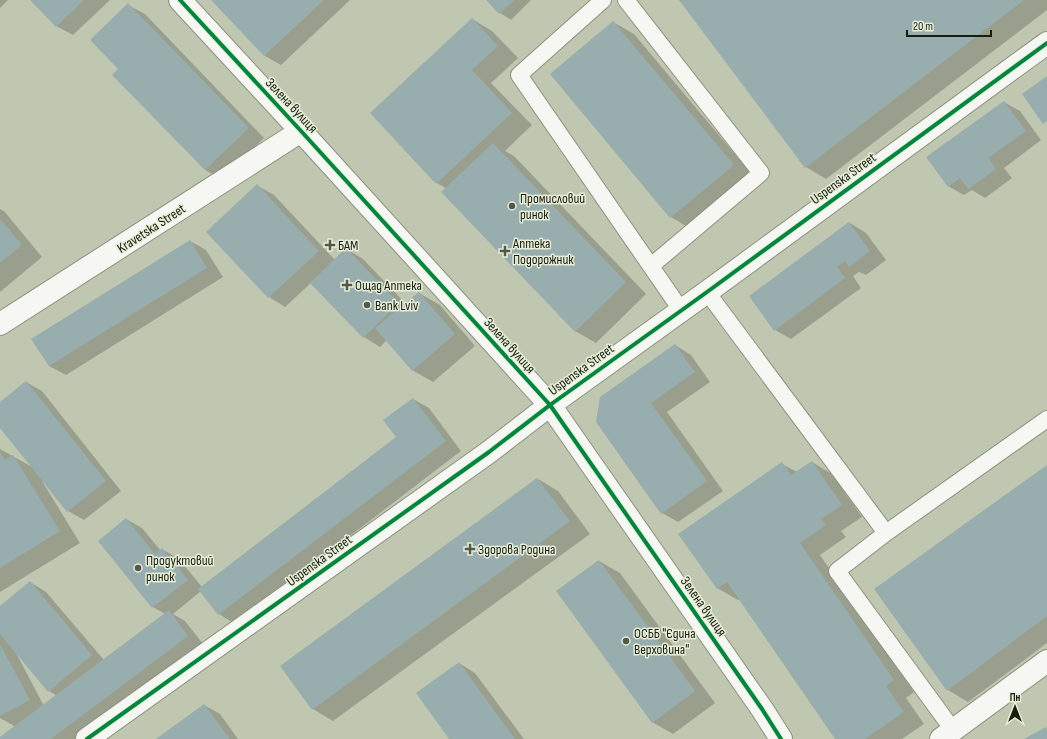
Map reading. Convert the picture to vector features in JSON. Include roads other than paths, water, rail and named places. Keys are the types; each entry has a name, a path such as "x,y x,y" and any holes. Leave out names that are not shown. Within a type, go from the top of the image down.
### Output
{"street":[{"name":"Зелена вулиця","path":"180,0 550,405 758,702 782,739"},
{"name":"Uspenska Street","path":"89,738 489,452 550,405 708,292 1047,43"},
{"name":"Kravetska Street","path":"0,324 301,131"},
{"path":"947,734 1047,660"}],"lane":[{"path":"602,0 520,75 681,310"},
{"path":"626,0 761,173 651,266"},
{"path":"708,292 886,533"},
{"path":"947,734 837,571 886,533 1047,419"}],"place":[{"name":"Промисловий ринок","path":"512,206"},
{"name":"БАМ","path":"330,245"},
{"name":"Аптека Подорожник","path":"505,251"},
{"name":"Ощад Аптека","path":"347,285"},
{"name":"Bank Lviv","path":"367,305"},
{"name":"Здорова Родина","path":"470,549"},
{"name":"Продуктовий ринок","path":"138,568"},
{"name":"ОСББ \"Єдина Верховина\"","path":"626,641"}]}
